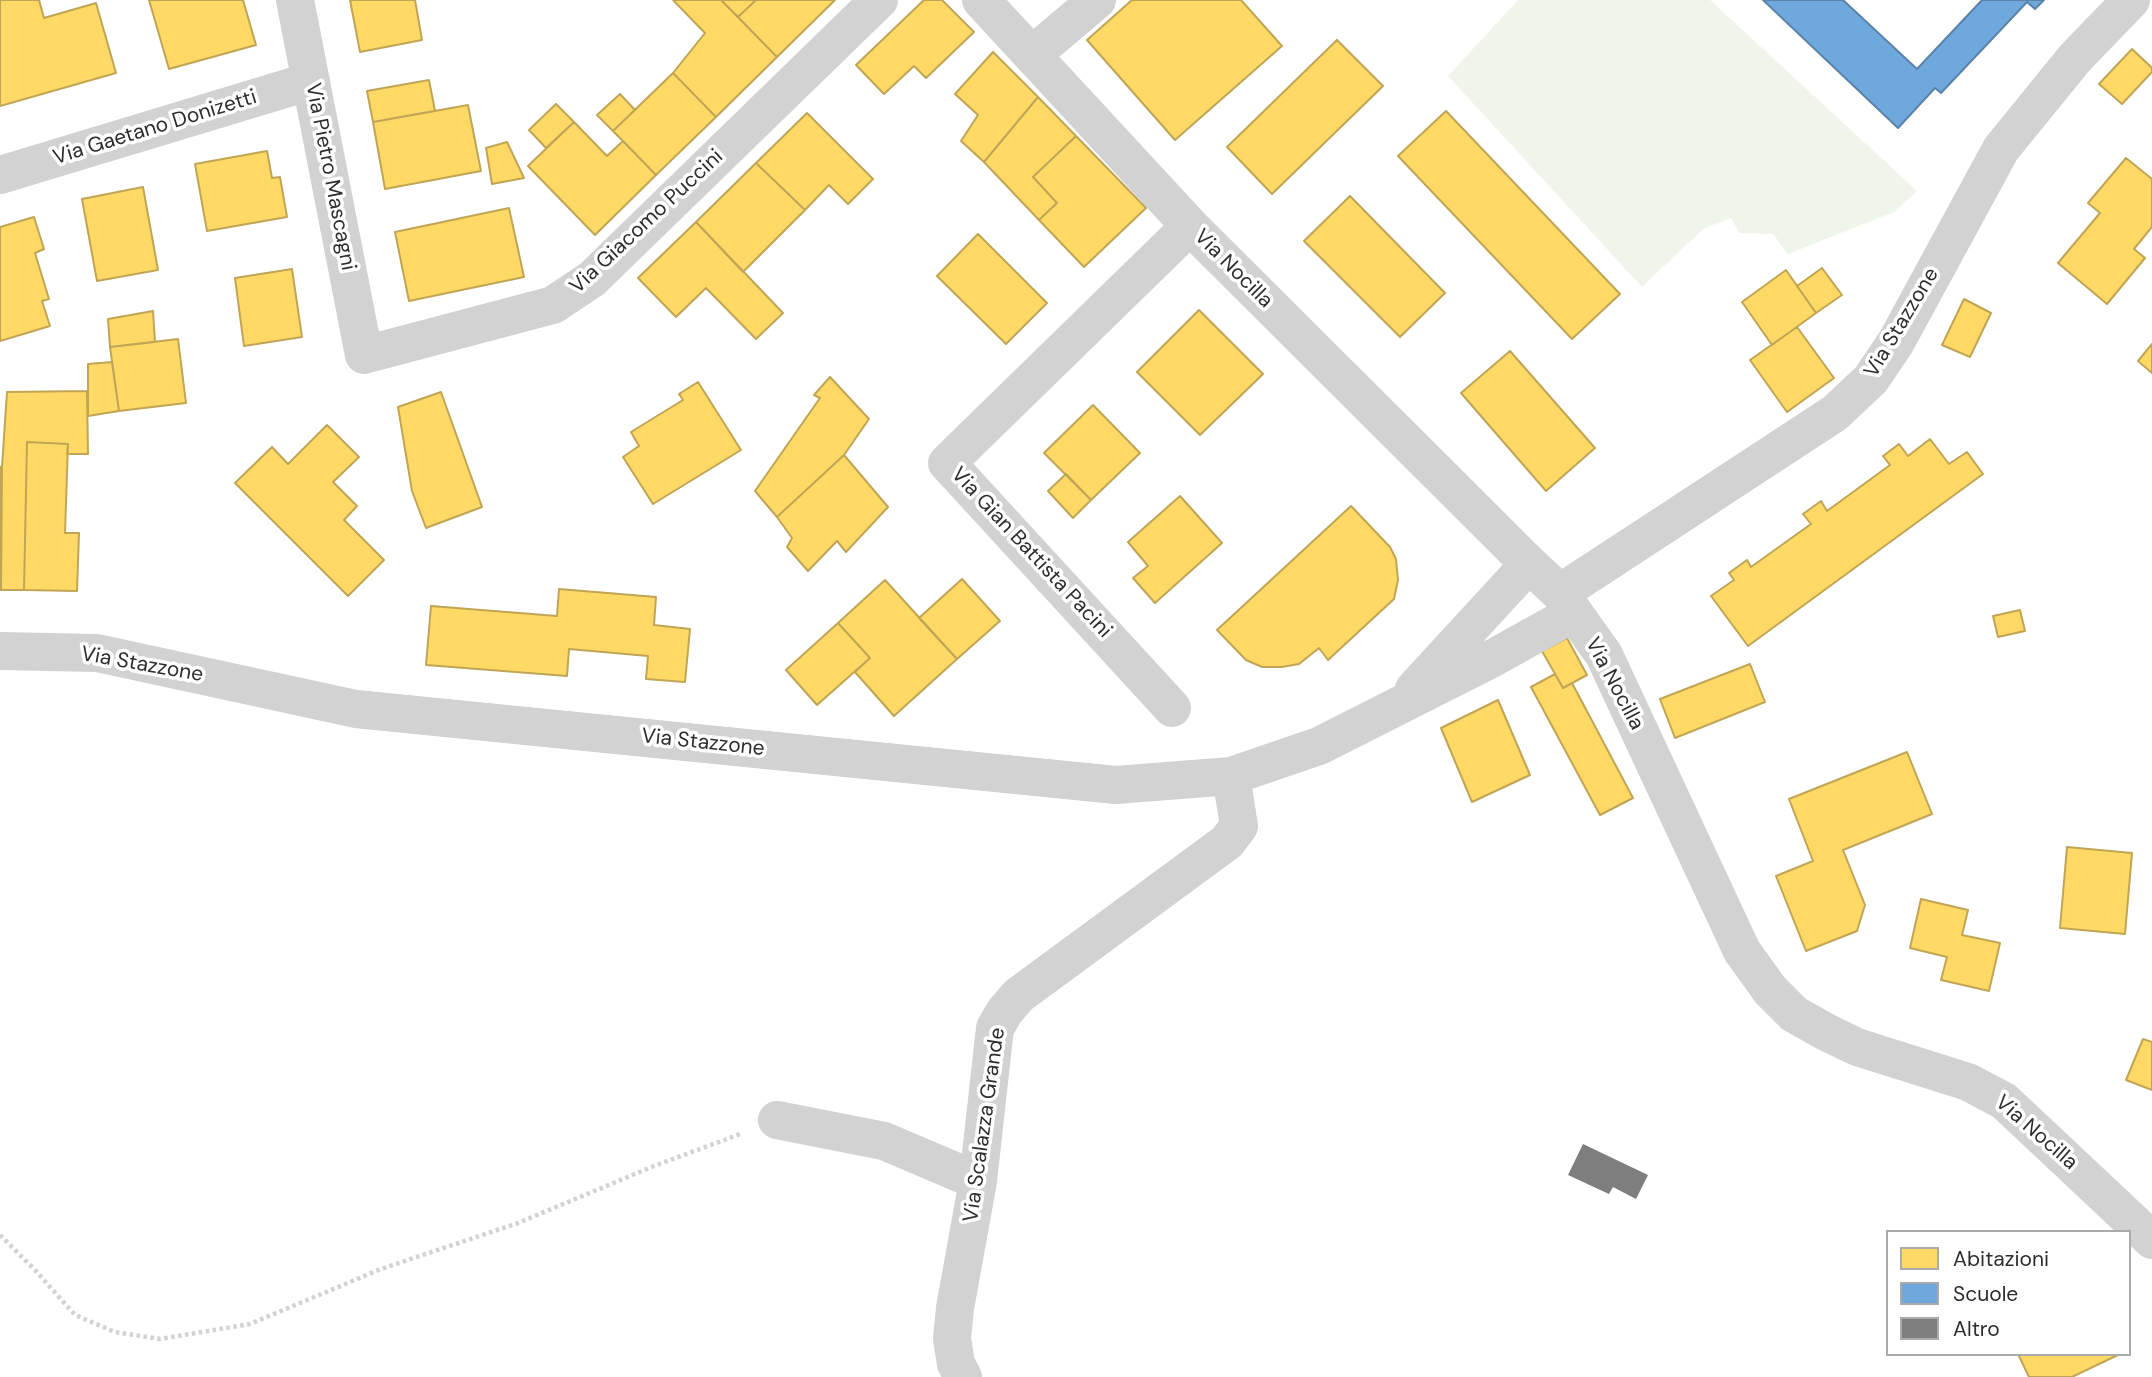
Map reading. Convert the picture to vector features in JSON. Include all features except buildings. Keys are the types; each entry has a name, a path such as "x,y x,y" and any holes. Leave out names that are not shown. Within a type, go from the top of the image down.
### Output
{"street":[{"name":"Via Pietro Mascagni","path":"295,0 364,355"},
{"name":"Via Giacomo Puccini","path":"364,355 553,306 592,279 879,0"},
{"name":"Via Nocilla","path":"981,0 1190,226 1567,603 1604,656 1742,951 1770,989 1794,1014 1857,1047 1968,1082 2004,1101 2152,1240"},
{"path":"1032,55 1097,0"},
{"name":"Via Stazzone","path":"0,651 97,653 356,709 1116,785 1231,776 1319,746 1495,657 1835,413 1871,379 1896,342 2001,149 2075,58 2131,0"},
{"name":"Via Gaetano Donizetti","path":"0,175 311,81"},
{"name":"Via Gian Battista Pacini","path":"1172,708 947,463 1190,226"},
{"path":"1396,707 1529,564"},
{"name":"Via Scalazza Grande","path":"963,1377 956,1364 952,1339 978,1181 995,1028 1019,995 1227,842 1239,826 1231,776"},
{"path":"777,1120 884,1141 978,1181"}],"path":[{"path":"0,1235 75,1315 115,1332 160,1339 250,1324 381,1269 518,1223 654,1166 777,1120"}],"shaded area":[{"path":"1518,0 1710,0 1917,191 1894,212 1788,254 1773,234 1739,233 1731,218 1703,229 1642,287 1448,76"}]}
